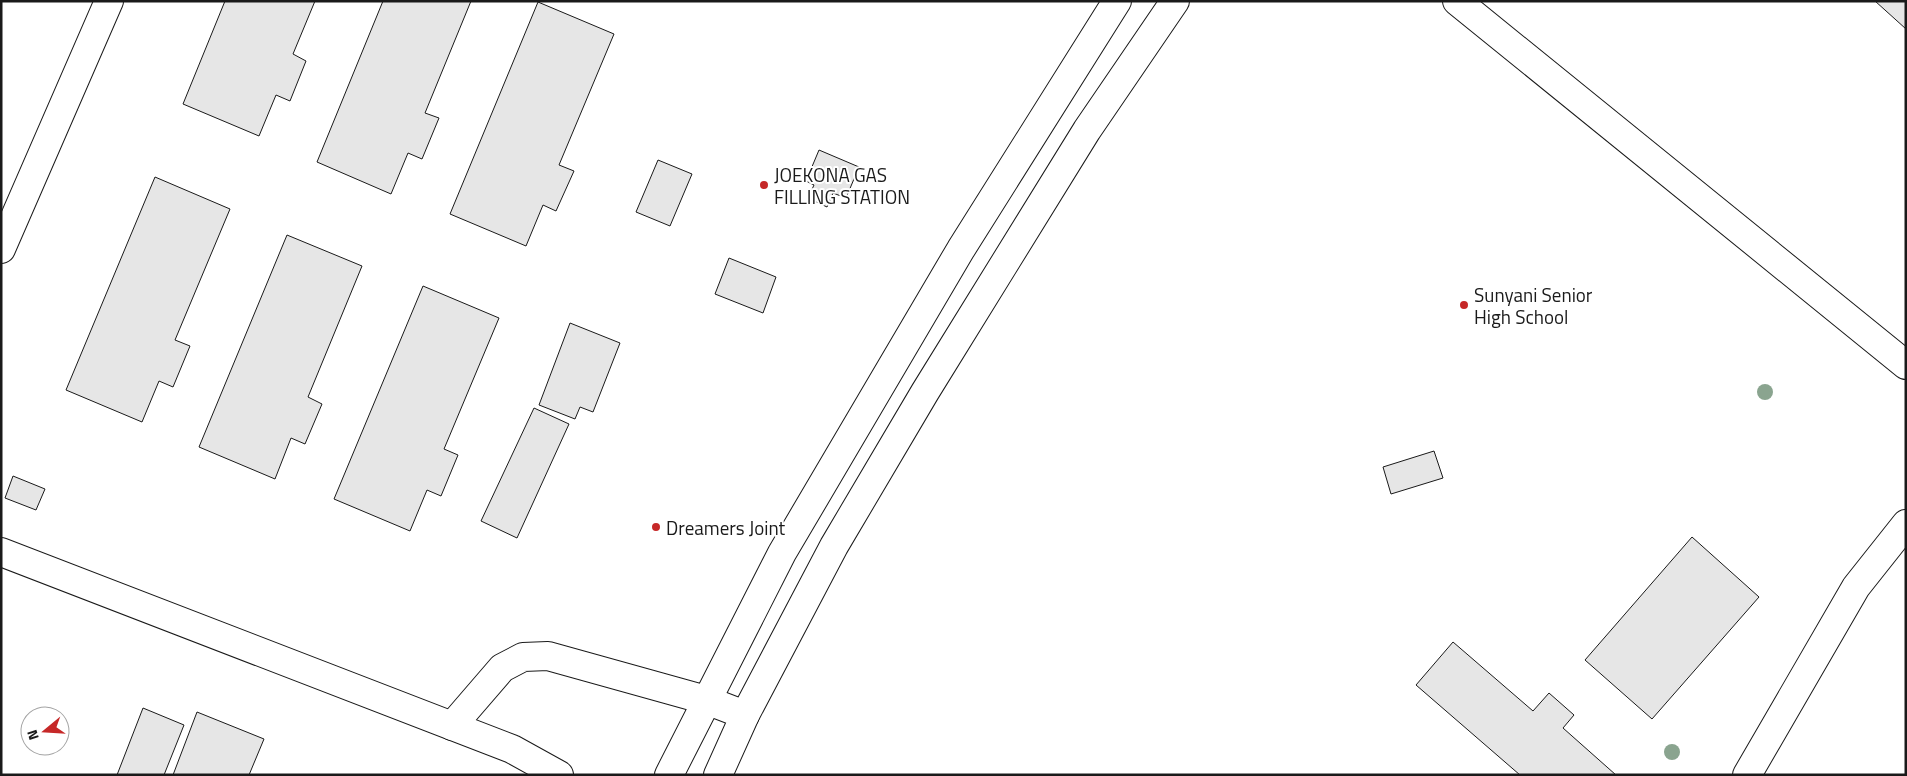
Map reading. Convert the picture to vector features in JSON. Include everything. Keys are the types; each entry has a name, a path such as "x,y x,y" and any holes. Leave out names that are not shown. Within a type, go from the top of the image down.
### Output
{"main road":[{"path":"1,249 109,1"},
{"path":"669,775 782,553 961,250 1117,1"},
{"path":"718,775 745,715 834,546 925,392 1087,130 1175,1"},
{"path":"1457,1 1906,365"},
{"path":"1747,775 1856,587 1906,524"},
{"path":"1,552 452,726 512,750 559,775"},
{"path":"452,726 502,668 523,657 548,656 706,700 745,715"}],"building":[{"path":"225,1 315,1 293,54 306,61 290,101 276,95 259,136 183,104"},
{"path":"383,1 471,1 425,113 439,118 422,159 408,153 391,194 317,162"},
{"path":"1875,1 1906,1 1906,29"},
{"path":"538,2 614,34 559,165 574,171 556,211 543,205 526,246 450,214"},
{"path":"819,150 859,167 846,198 833,193 827,207 808,198 814,185 806,181"},
{"path":"658,160 692,174 670,226 636,212"},
{"path":"155,177 230,209 175,340 190,346 173,387 159,381 142,422 66,390"},
{"path":"287,235 362,266 308,397 322,404 305,444 291,438 275,479 199,447"},
{"path":"729,258 776,277 763,313 715,294"},
{"path":"423,286 499,318 444,449 458,455 441,496 427,490 410,531 334,499"},
{"path":"570,323 620,343 593,412 580,407 575,419 539,405"},
{"path":"534,408 569,424 517,538 481,521"},
{"path":"1434,451 1443,478 1391,494 1383,467"},
{"path":"13,476 45,489 36,510 5,498"},
{"path":"1692,537 1759,597 1652,719 1585,660"},
{"path":"1453,642 1533,711 1549,693 1574,715 1563,728 1616,775 1520,775 1416,685"},
{"path":"143,708 184,725 164,775 117,775"},
{"path":"197,712 264,739 249,775 173,775"}],"place":[{"name":"JOEKONA GAS FILLING STATION","path":"764,185"},
{"name":"Sunyani Senior High School","path":"1464,305"},
{"name":"Dreamers Joint","path":"656,527"}]}
